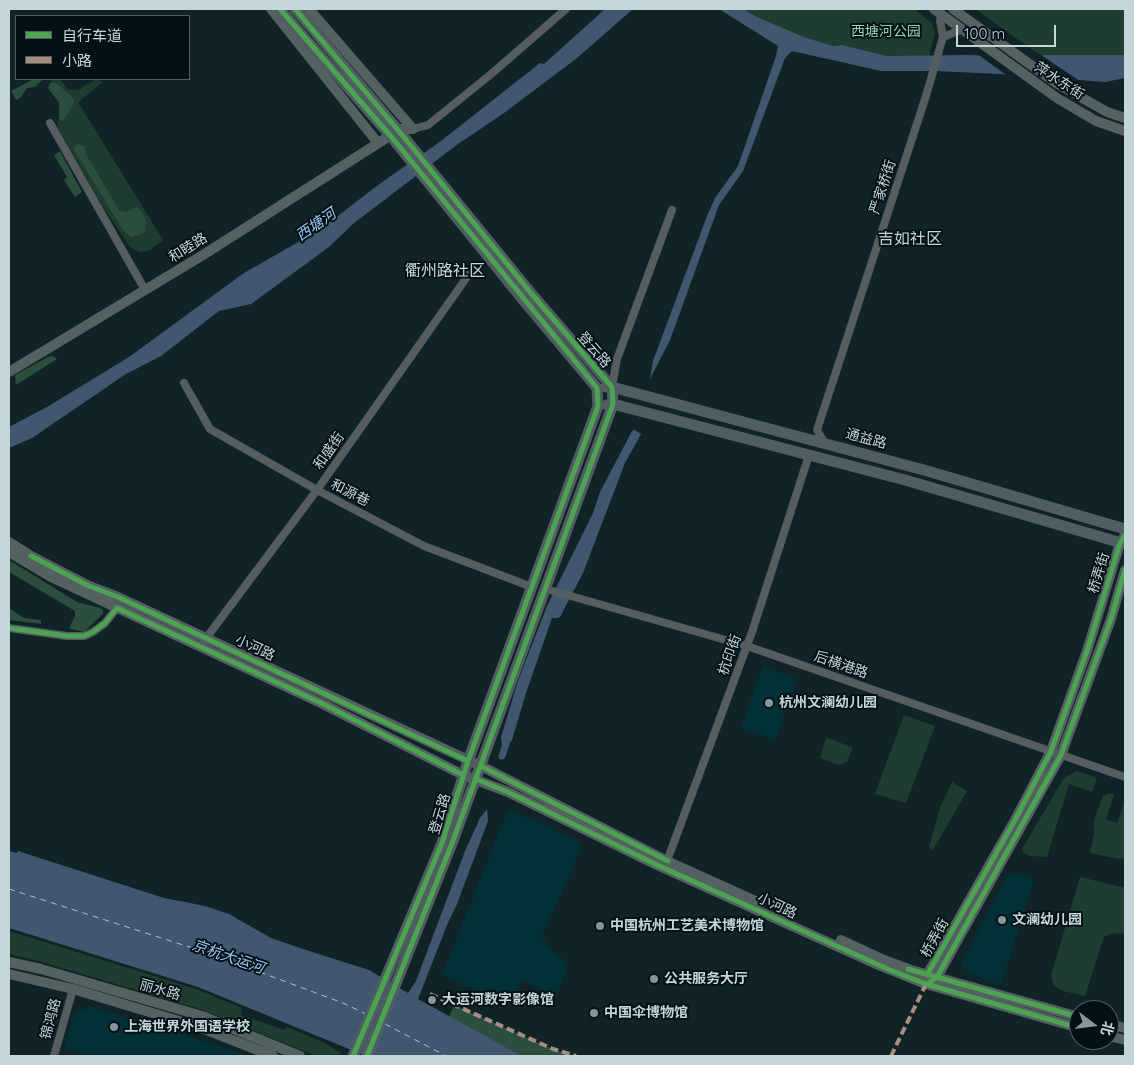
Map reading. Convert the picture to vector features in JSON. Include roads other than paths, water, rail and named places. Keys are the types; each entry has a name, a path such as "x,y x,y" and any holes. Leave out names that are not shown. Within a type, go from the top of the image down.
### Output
{"main road":[{"path":"271,9 378,143"},
{"name":"登云路","path":"280,9 307,31 404,136 596,388 598,406 463,774 447,845 367,1056"},
{"name":"登云路","path":"295,9 307,31"},
{"path":"309,9 413,129"},
{"name":"萍水东街","path":"953,9 982,37 1035,82 1096,121 1125,131"},
{"name":"萍水东街","path":"938,11 963,29 982,37 1056,84 1107,112 1125,118"},
{"name":"和睦路","path":"9,372 203,255 401,128 413,129"},
{"name":"登云路","path":"353,1056 476,779 551,590 613,404 612,387 527,296"},
{"name":"通益路","path":"596,388 612,387 924,470 1125,529"},
{"path":"598,406 613,404 809,455 1123,541"},
{"name":"桥弄街","path":"930,979 1051,751 1088,651 1123,541"},
{"name":"小河路","path":"9,542 51,577 320,703 463,774 508,792 657,865 874,963 1069,1014"},
{"name":"小河路","path":"9,552 118,597 481,766 667,860 884,960 930,979 1069,1025"},
{"name":"桥弄街","path":"930,979 1062,755 1111,618 1125,570"},
{"name":"丽水路","path":"9,962 41,969 202,1016 300,1056"},
{"name":"丽水路","path":"9,974 72,989 199,1027 273,1056"}],"street":[{"path":"413,129 428,124 490,75 566,9"},
{"name":"严家桥街","path":"817,430 943,37 938,11"},
{"path":"943,37 963,29"},
{"path":"50,123 145,290"},
{"path":"612,387 617,359 672,210"},
{"name":"和盛街","path":"201,648 206,638 316,490 474,268"},
{"name":"和源巷","path":"184,383 210,429 316,490 424,546 532,587"},
{"path":"800,438 817,430 825,444"},
{"name":"杭印街","path":"667,860 747,646 809,455"},
{"name":"后横港路","path":"551,590 747,646 1125,777"},
{"path":"9,628 67,636 84,636 105,623 117,608"},
{"name":"锦鸿路","path":"54,1056 72,989"}],"water":[{"path":"605,9 633,9 577,58 504,113 458,144 354,223 329,247 251,304 219,311 161,356 126,374 32,438 9,448 9,427 47,407 129,357 244,273 321,229 378,185 441,141 540,63 544,64"},
{"path":"719,9 743,9 804,37 833,46 842,45 887,56 971,55 1020,58 1045,55 1125,55 1125,78 1105,82 1001,74 881,71 792,51 785,58 743,171 719,205 670,340 650,379 653,361 707,216 715,198 738,166 778,46"},
{"path":"635,430 641,434 625,463 583,573 560,617 552,618 512,740 503,752 501,737 518,681 547,606 593,513 600,492 632,431"},
{"name":"京杭大运河","path":"487,809 488,821 457,904 418,999 522,1056 366,1056 198,987 9,928 9,851 17,853 18,851 164,898 205,906 229,914 271,938 369,970 408,993 416,981 465,851 480,818"}],"waterway":[{"path":"502,756 506,744"}],"place":[{"name":"杭州文澜幼儿园","path":"769,703"},
{"name":"文澜幼儿园","path":"1002,920"},
{"name":"中国杭州工艺美术博物馆","path":"600,926"},
{"name":"公共服务大厅","path":"654,979"},
{"name":"大运河数字影像馆","path":"432,1000"},
{"name":"中国伞博物馆","path":"594,1013"},
{"name":"上海世界外国语学校","path":"114,1027"}],"district":[{"name":"吉如社区","path":"910,239"},
{"name":"衢州路社区","path":"445,271"}],"park label":[{"name":"西塘河公园","path":"886,32"}],"water label":[{"name":"西塘河","path":"316,225"}]}
